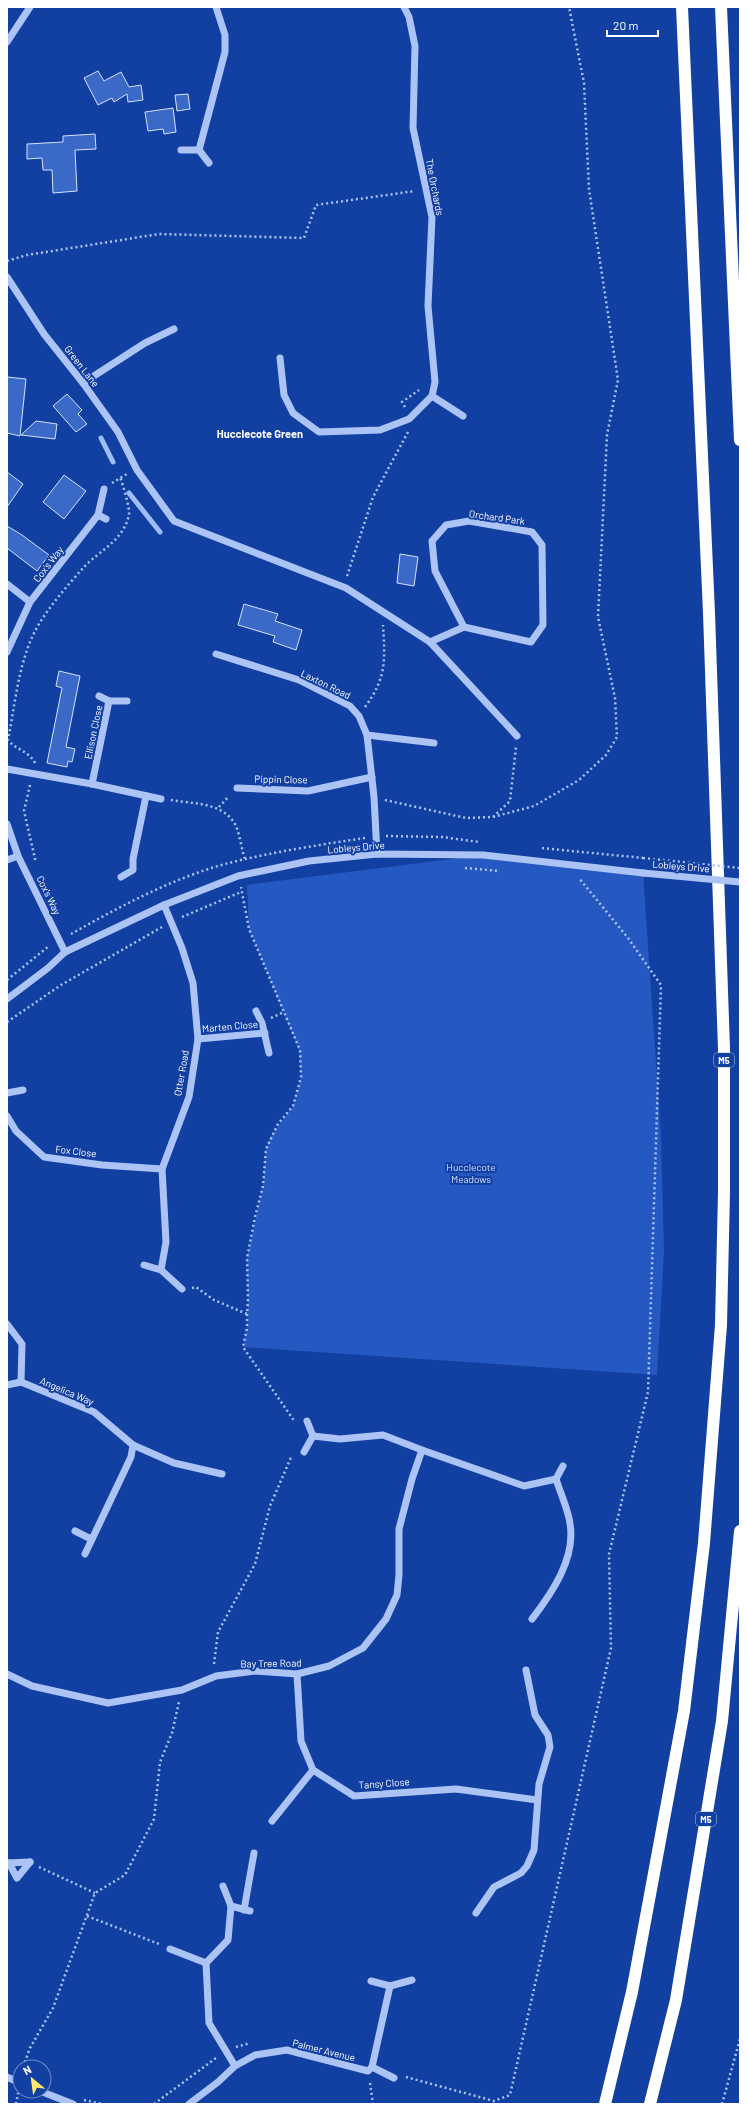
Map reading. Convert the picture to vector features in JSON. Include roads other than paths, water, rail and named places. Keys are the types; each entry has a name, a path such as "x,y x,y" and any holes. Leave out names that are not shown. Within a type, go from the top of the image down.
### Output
{"highway":[{"name":"M5","path":"605,2104 632,1992 684,1711 704,1543 721,1325 724,1192 724,1049 710,613 682,7"},
{"path":"721,7 740,440"},
{"name":"M5","path":"650,2104 676,2000 722,1721 740,1531"}],"street":[{"path":"7,42 30,7"},
{"path":"208,163 199,150 225,52 225,35 216,7"},
{"name":"The Orchards","path":"404,7 409,17 415,46 413,128 432,217 428,306 435,382 432,396"},
{"path":"181,150 199,150"},
{"name":"Green Lane","path":"7,278 44,334 83,383 118,432 137,470 174,521 346,588 430,642 517,736"},
{"path":"83,383 145,343 174,329"},
{"path":"280,358 284,395 293,413 319,432 380,430 411,417 432,396 463,416"},
{"name":"Cox's Way","path":"7,652 30,602 98,515 104,489"},
{"path":"98,515 106,519"},
{"name":"Orchard Park","path":"469,521 532,532 542,545 543,625 531,642 464,627 435,571 432,541 446,525 469,521"},
{"path":"7,584 30,602"},
{"path":"430,642 464,627"},
{"name":"Laxton Road","path":"216,654 299,680 350,706 359,716 367,735 374,797 377,854"},
{"path":"99,696 110,701"},
{"name":"Ellison Close","path":"92,784 110,701 127,702"},
{"path":"367,735 434,743"},
{"path":"7,769 92,784 161,799"},
{"name":"Pippin Close","path":"237,788 308,791 372,777"},
{"path":"121,877 133,870 133,859 146,796"},
{"name":"Cox's Way","path":"7,824 18,856 65,952"},
{"name":"Lobleys Drive","path":"7,999 48,968 65,952 164,905 238,876 309,861 377,854 483,855 740,882"},
{"path":"7,860 18,856"},
{"name":"Otter Road","path":"161,1270 166,1242 162,1169 188,1097 198,1039 193,983 182,948 164,905"},
{"name":"Marten Close","path":"256,1011 265,1033 269,1053"},
{"name":"Marten Close","path":"198,1039 265,1033"},
{"path":"7,1093 23,1090"},
{"name":"Fox Close","path":"7,1116 16,1132 44,1158 102,1165 162,1169"},
{"path":"144,1265 161,1270 182,1289"},
{"path":"7,1324 22,1344 21,1382 7,1385"},
{"name":"Angelica Way","path":"21,1382 94,1412 133,1446 174,1463 222,1474"},
{"path":"307,1422 313,1436"},
{"path":"313,1436 340,1439 383,1436 524,1486 556,1480"},
{"path":"304,1452 313,1436"},
{"path":"85,1554 131,1457 133,1446"},
{"name":"Bay Tree Road","path":"7,1674 32,1686 108,1703 182,1690 216,1676 255,1671 297,1674 329,1666 362,1648 386,1619 397,1595 399,1574 399,1529 412,1478 422,1450"},
{"path":"532,1619 557,1584 566,1559 572,1534 570,1521 556,1480 563,1466"},
{"path":"75,1531 91,1539"},
{"path":"476,1912 494,1887 521,1873 527,1866 534,1850 539,1784 550,1747 548,1735 534,1715 526,1670"},
{"path":"272,1821 313,1770 301,1741 297,1674"},
{"name":"Tansy Close","path":"313,1770 354,1796 456,1789 537,1800"},
{"path":"232,1906 247,1910 254,1853"},
{"path":"30,1862 17,1878 8,1863 30,1862"},
{"path":"223,1886 232,1906 228,1940 206,1963 209,2023 235,2066"},
{"path":"170,1949 206,1963"},
{"path":"371,1981 390,1986 412,1980"},
{"path":"370,2069 390,1986"},
{"name":"Palmer Avenue","path":"189,2104 218,2082 235,2066 255,2055 287,2050 370,2069 394,2078"},
{"path":"52,2096 73,2104"}],"waterway":[{"path":"101,438 113,462"},
{"path":"129,493 160,532"}],"district":[{"name":"Hucclecote Green","path":"260,433"}],"park label":[{"name":"Hucclecote Meadows","path":"471,1172"}]}
